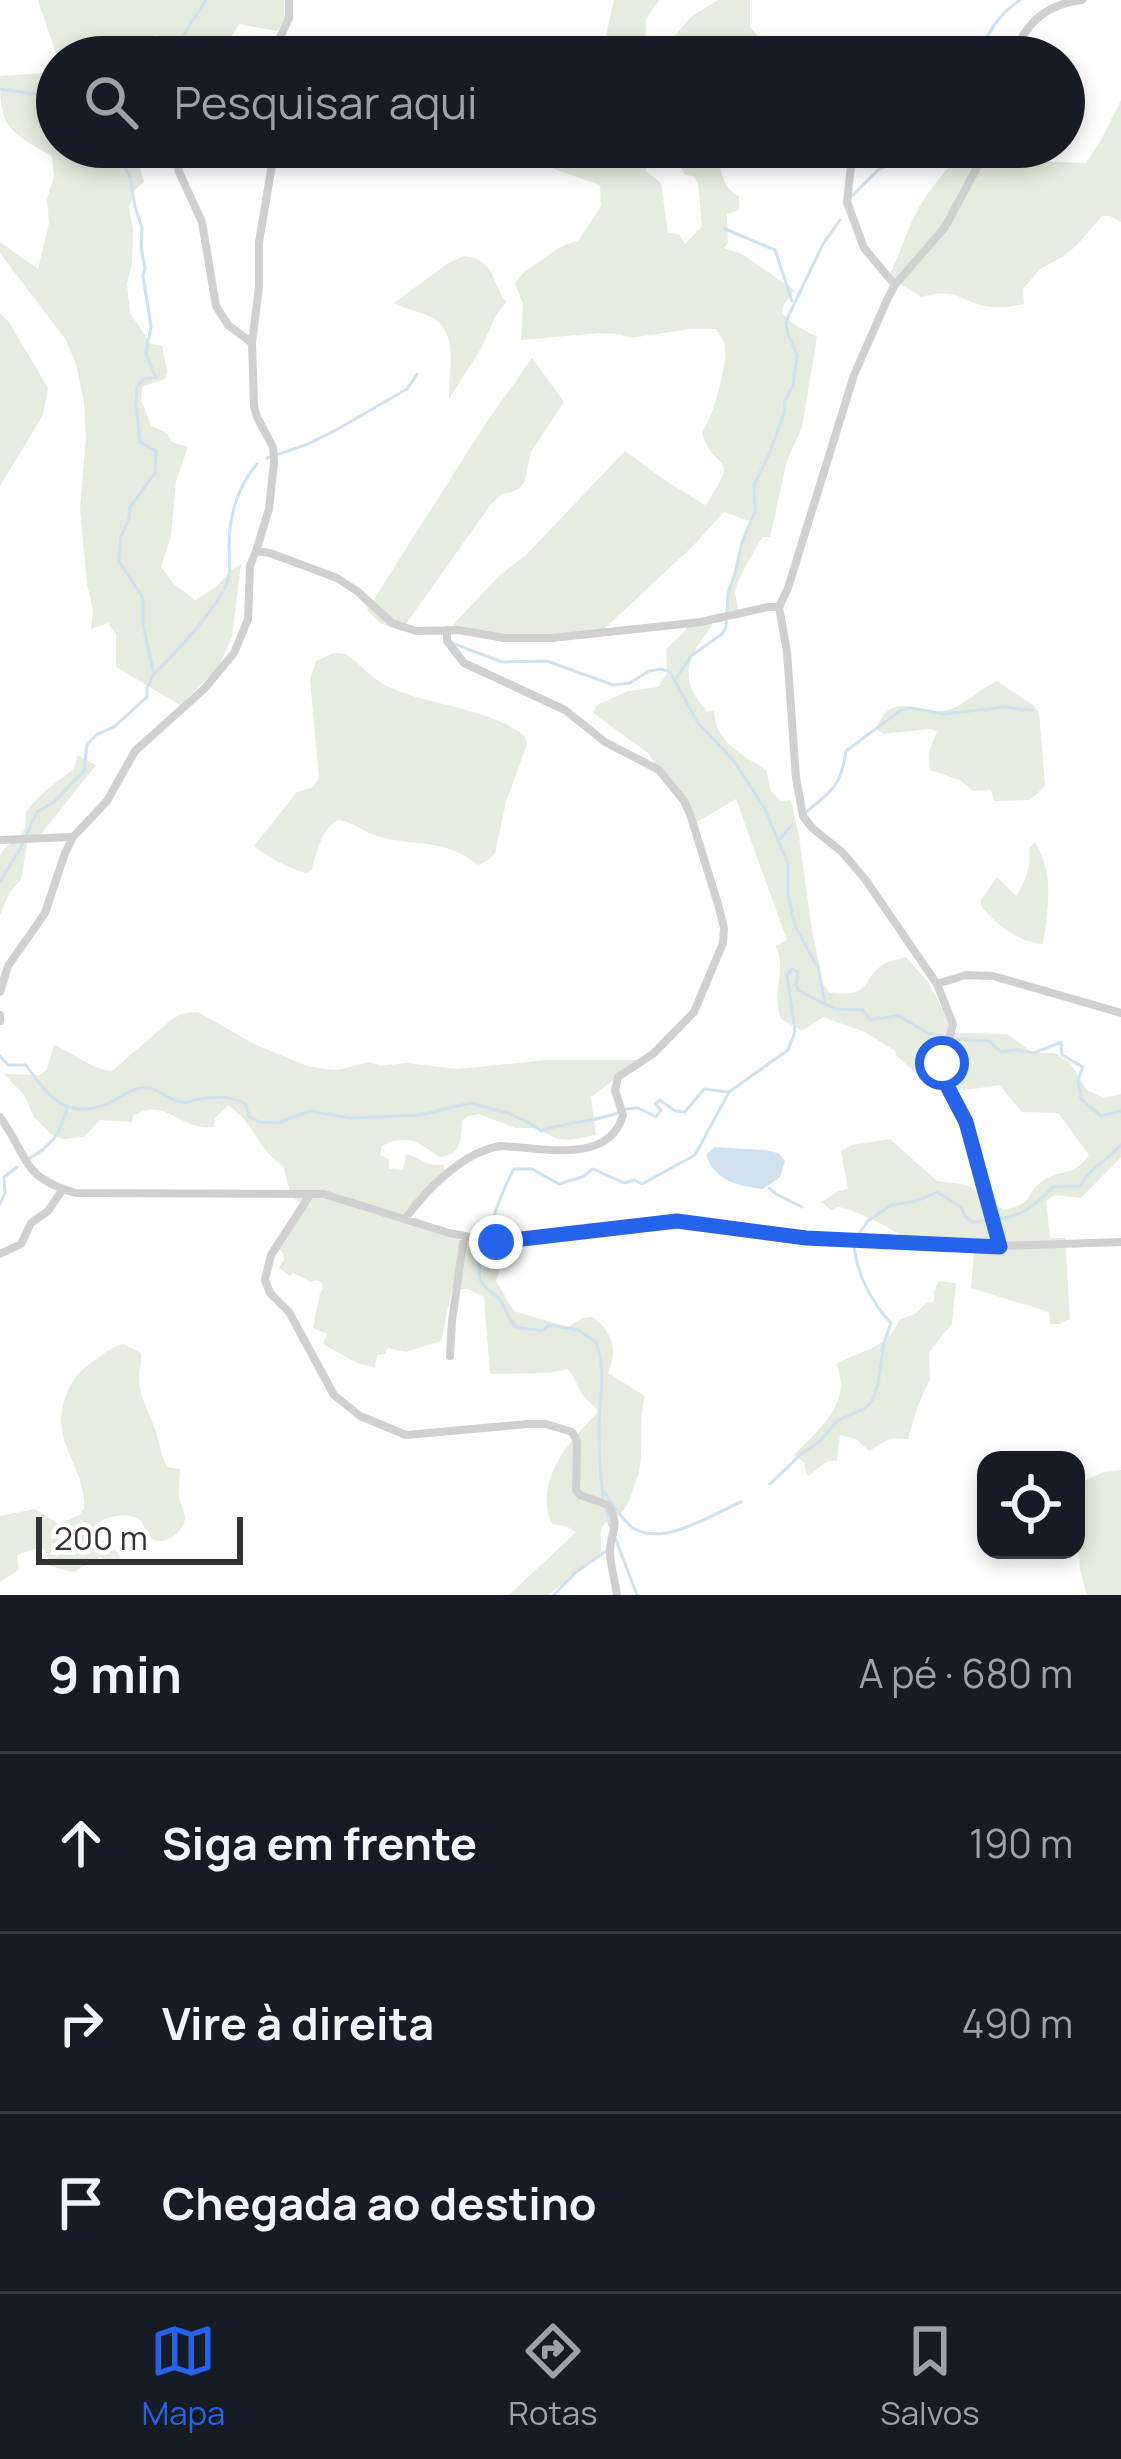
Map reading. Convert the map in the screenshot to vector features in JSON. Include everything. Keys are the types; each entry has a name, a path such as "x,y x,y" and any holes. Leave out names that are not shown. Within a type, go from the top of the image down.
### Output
{"street":[{"path":"281,36 289,18 289,0"},
{"path":"1022,36 1034,20 1061,3 1082,0"},
{"path":"177,168 202,222 216,306 228,325 252,343"},
{"path":"0,992 8,966 45,913 73,837 107,801 135,751 205,688 234,653 248,619 250,566 269,509 274,455 254,406 252,343 260,286 259,242 271,168"},
{"path":"851,168 847,202 864,248 896,285"},
{"path":"977,168 945,226 896,285 854,375 779,608 788,652 803,816 866,879 937,984 953,1029 941,1071 963,1113 1000,1247"},
{"path":"256,551 337,578 380,615 416,631 552,638 779,608"},
{"path":"404,1219 458,1166 487,1148 580,1148 598,1145 614,1135 623,1115 615,1090 618,1078 653,1054 694,1012 724,932 696,829 684,801 664,776 605,742 566,710 464,663 447,641 447,630"},
{"path":"0,840 73,837"},
{"path":"937,984 966,975 993,976 1121,1012"},
{"path":"0,1117 27,1166 63,1189 93,1194 340,1197 464,1237 496,1242 677,1221 806,1238 1000,1247 1121,1242"},
{"path":"0,1254 22,1244 31,1223 63,1189"},
{"path":"311,1194 271,1256 266,1280 334,1395 360,1416 406,1435 528,1424 572,1432 578,1450 575,1490 612,1509 616,1530 609,1547 617,1595"},
{"path":"450,1356 464,1237"}],"shaded area":[{"path":"38,0 284,0 285,21 277,31 239,24 231,36 50,36"},
{"path":"614,0 659,0 646,19 645,36 606,36"},
{"path":"718,0 750,0 750,27 758,36 675,36 692,16"},
{"path":"36,73 36,147 9,126 0,76"},
{"path":"1121,100 1121,222 1102,216 1077,245 1040,269 1023,289 1024,304 993,307 953,295 922,297 888,277 919,208 948,168 1085,168"},
{"path":"53,168 140,168 144,182 135,190 129,208 133,229 127,284 130,313 151,344 162,346 167,371 165,379 142,387 141,399 151,426 188,447 176,481 171,536 161,567 195,600 241,564 232,636 219,667 180,705 116,667 116,634 108,623 91,629 93,610 80,509 86,437 76,364 66,340 0,253 0,242 38,269"},
{"path":"552,168 646,168 661,183 668,233 679,234 685,244 702,226 698,183 681,168 721,168 725,182 739,196 739,210 727,214 724,248 742,254 794,290 782,313 817,337 802,427 787,461 770,537 760,541 736,590 740,615 726,620 731,581 749,521 724,512 603,630 543,639 448,630 625,451 705,505 722,476 722,464 702,433 724,367 725,347 716,329 630,338 599,333 521,340 523,304 515,283 560,247 579,240 601,206 600,185"},
{"path":"464,256 487,267 506,302 449,399 446,332 431,317 394,303"},
{"path":"0,313 48,388 43,415 0,486"},
{"path":"532,358 564,402 531,452 525,481 491,504 401,631 380,623 367,610"},
{"path":"686,624 713,624 689,666 697,699 707,711 714,710 724,739 766,770 771,791 781,801 791,800 823,984 830,993 861,990 877,969 906,957 928,982 955,1033 1007,1034 1033,1053 1055,1053 1070,1063 1087,1090 1104,1098 1121,1094 1121,1157 1081,1198 1055,1195 1046,1201 1050,1238 1065,1238 1070,1319 1050,1324 1049,1312 971,1288 974,1251 913,1244 865,1216 845,1208 832,1211 822,1202 848,1189 841,1151 852,1145 890,1139 937,1181 977,1189 1003,1210 1026,1201 1044,1180 1073,1170 1089,1155 1058,1113 1022,1112 999,1085 942,1088 922,1078 895,1051 865,1032 823,1017 802,1031 781,1019 776,946 787,940 736,799 692,825 648,753 593,713 597,705 628,691 658,687 667,673 666,649 686,630"},
{"path":"334,653 346,654 391,688 495,719 525,736 527,744 490,859 478,865 452,850 388,839 338,820 324,835 307,873 254,846 297,792 313,787 319,778 310,679 316,661"},
{"path":"997,681 1039,712 1045,786 1030,800 994,801 991,790 973,791 960,780 930,770 929,752 937,731 883,734 877,729 891,709 943,711"},
{"path":"78,755 96,765 38,838 28,839 21,880 9,893 0,916 0,856 25,829 25,813 73,770"},
{"path":"1035,842 1048,879 1043,944 1009,932 981,906 997,877 1016,896 1027,874 1029,848"},
{"path":"198,1012 254,1044 324,1069 369,1062 457,1069 547,1060 640,1060 591,1097 596,1135 558,1139 479,1114 462,1121 459,1145 447,1156 439,1157 405,1140 382,1146 380,1155 389,1159 389,1169 403,1170 406,1154 444,1164 444,1176 407,1209 404,1222 506,1249 496,1281 514,1311 568,1327 593,1317 612,1342 608,1373 645,1396 639,1472 628,1502 602,1527 602,1553 548,1595 509,1595 576,1532 552,1524 547,1492 557,1463 598,1412 567,1369 490,1374 484,1297 467,1289 452,1289 441,1341 406,1352 388,1348 377,1355 375,1367 359,1364 323,1344 327,1334 313,1328 322,1283 290,1276 279,1268 283,1253 271,1247 303,1204 291,1196 283,1166 237,1112 228,1105 215,1118 214,1127 202,1127 164,1112 144,1111 133,1116 132,1122 100,1120 84,1137 63,1139 34,1117 24,1095 4,1074 40,1075 47,1069 54,1045 112,1071 171,1020"},
{"path":"939,1281 956,1283 952,1324 929,1352 930,1379 908,1439 891,1438 869,1451 856,1439 840,1435 837,1460 826,1462 809,1476 805,1463 794,1455 837,1403 840,1378 836,1364 881,1343 899,1320 934,1302"},
{"path":"123,1344 141,1353 143,1400 167,1467 180,1469 179,1498 185,1517 181,1528 161,1541 150,1537 136,1517 102,1520 95,1532 118,1553 117,1564 100,1557 74,1572 52,1567 44,1549 38,1548 17,1555 19,1570 0,1582 0,1516 35,1509 59,1524 84,1509 80,1479 64,1438 62,1409 80,1372"},
{"path":"1121,1470 1121,1595 1087,1595 1079,1559 1085,1559 1085,1480"}],"water":[{"path":"714,1147 778,1153 785,1161 780,1177 763,1189 729,1181 706,1155"}],"waterway":[{"path":"183,36 206,0"},
{"path":"988,36 1020,0"},
{"path":"0,89 36,94"},
{"path":"0,882 37,812 54,802 84,771 87,745 96,735 114,727 147,697 154,674 143,625 143,598 119,561 130,507 155,473 156,451 140,442 137,387 144,379 156,378 146,354 151,326 142,227 126,168"},
{"path":"851,197 882,168"},
{"path":"675,680 691,656 726,627 728,593 755,512 754,485 793,386 797,355 786,321 823,244 840,220"},
{"path":"725,229 775,250 792,301"},
{"path":"267,458 336,430 407,389 417,374"},
{"path":"155,673 205,619 227,583 233,512 257,464"},
{"path":"452,643 502,662 547,661 613,685 630,683 649,671 670,672 698,723 734,761 765,809 788,864 795,926 818,968 825,1001"},
{"path":"805,813 834,787 846,751 901,710 944,714 1004,707 1032,710"},
{"path":"780,839 791,826"},
{"path":"603,1497 602,1374 596,1342 578,1330 517,1327 480,1279 485,1241 514,1169 532,1169 559,1184 593,1169 624,1183 642,1184 695,1155 729,1092 788,1050 795,1032 787,975 792,969 798,972 799,991 835,1009 863,1010 870,1020 899,1016 928,1033 989,1041 1001,1052 1034,1053 1061,1042 1062,1055 1083,1067 1078,1080 1081,1099 1101,1116 1121,1111"},
{"path":"0,1056 8,1065 26,1065 51,1096 71,1108 96,1108 144,1088 183,1102 234,1099 246,1104 248,1116 259,1122 278,1123 310,1111 350,1118 421,1115 470,1103 508,1113 541,1131 617,1113"},
{"path":"626,1109 638,1108 656,1117 661,1110 655,1104 660,1100 685,1112 704,1089 728,1092"},
{"path":"27,1160 53,1139 67,1109"},
{"path":"858,1235 868,1221 891,1205 937,1192 961,1207 972,1222 1017,1215 1053,1187 1080,1186 1121,1145"},
{"path":"0,1204 4,1177 17,1167"},
{"path":"769,1188 802,1207"},
{"path":"770,1484 837,1421 872,1401 891,1323 866,1288 854,1247"},
{"path":"603,1490 629,1524 645,1533 672,1532 741,1502"},
{"path":"605,1507 610,1526"},
{"path":"614,1535 637,1595"},
{"path":"554,1595 606,1551"}],"route":[{"path":"496,1242 677,1221 837,1241 1000,1247 966,1122 944,1080 942,1063"}]}
